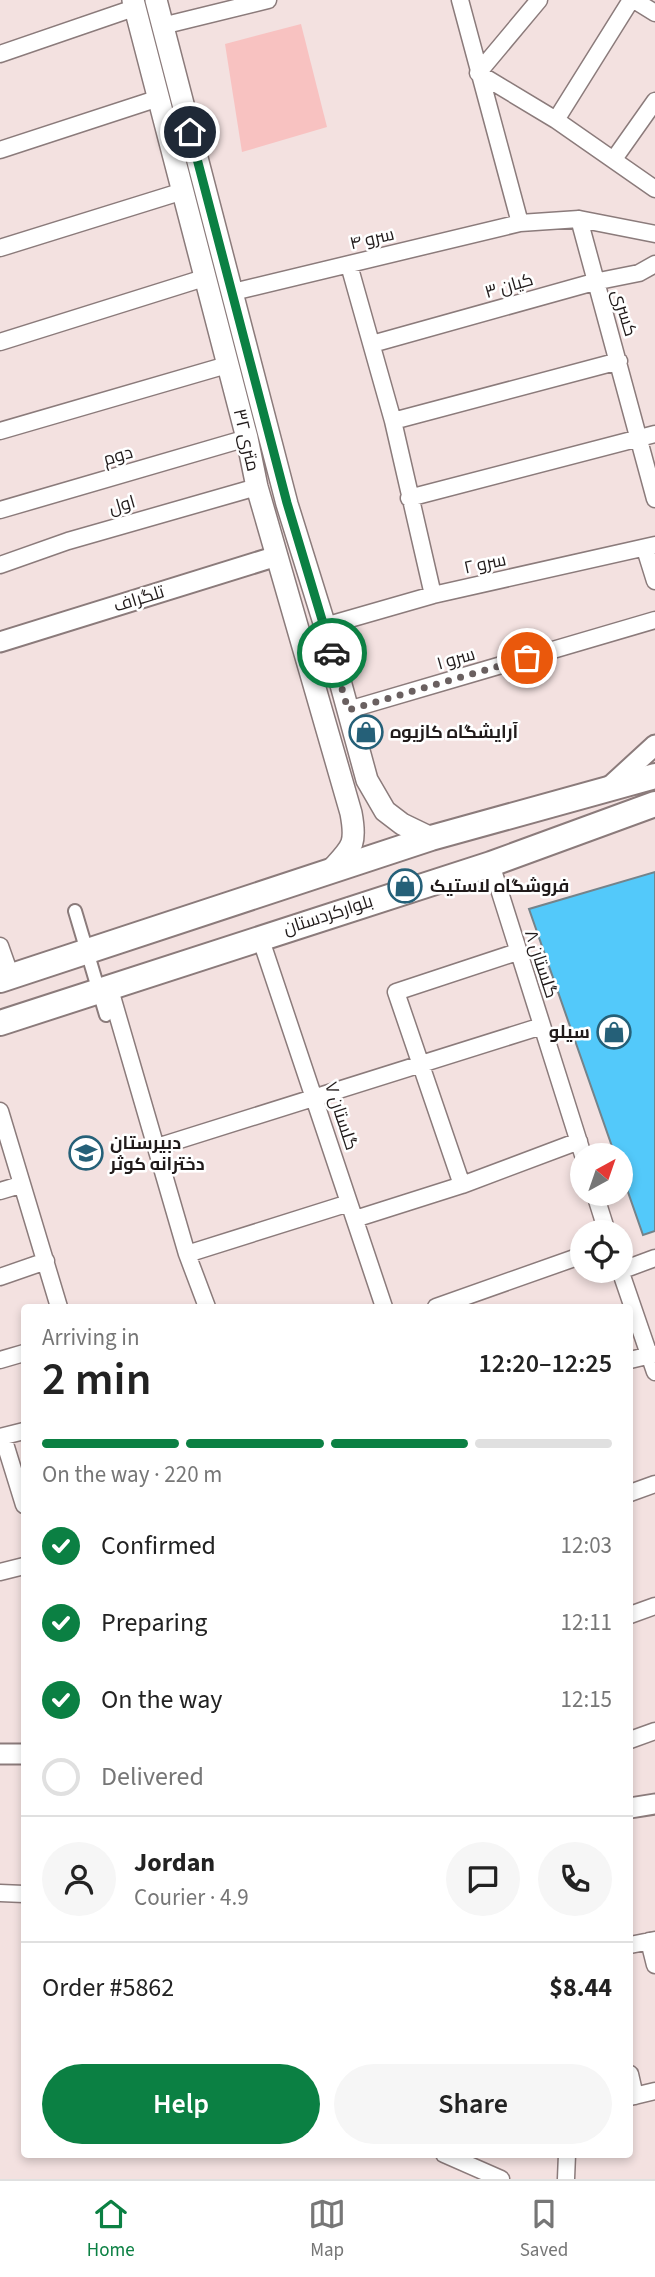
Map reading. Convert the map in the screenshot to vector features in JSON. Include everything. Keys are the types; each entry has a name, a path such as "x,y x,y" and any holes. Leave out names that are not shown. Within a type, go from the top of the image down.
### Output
{"main road":[{"name":"۳۲ متری","path":"156,0 152,29 159,98 180,192 247,438 257,487 353,825 352,846 331,870"},
{"name":"۳۲ متری","path":"134,4 152,29 233,292 287,503 325,626 366,780 385,811 402,824 431,838"},
{"path":"5,978 431,838 655,776"},
{"name":"بلوارکردستان","path":"0,1023 491,864 648,809"}],"street":[{"path":"152,29 268,0"},
{"path":"460,0 520,223"},
{"path":"478,73 539,0"},
{"path":"556,120 632,0 655,13"},
{"path":"0,54 134,4"},
{"path":"478,73 556,120 655,190"},
{"path":"0,150 159,98"},
{"path":"614,159 655,101"},
{"path":"0,248 180,192"},
{"name":"سرو ۴","path":"233,292 520,223 579,219 655,234"},
{"name":"کسری","path":"579,219 655,499"},
{"path":"349,264 393,421 433,594"},
{"name":"کیان ۳","path":"372,344 639,272 655,264"},
{"path":"0,342 204,278"},
{"path":"393,421 619,361"},
{"path":"0,431 227,365"},
{"path":"409,498 655,434"},
{"name":"دوم","path":"0,510 247,438"},
{"name":"اول","path":"0,565 68,541 257,487"},
{"path":"650,547 655,581"},
{"name":"سرو ۲","path":"325,626 433,594 650,547"},
{"name":"تلگراف","path":"0,642 277,556"},
{"name":"سرو ۱","path":"348,710 655,620"},
{"path":"606,790 655,745"},
{"name":"گلستان ۸","path":"491,864 579,1143"},
{"path":"75,911 87,952 104,988 157,1147 187,1254 206,1304"},
{"name":"گلستان ۷","path":"260,937 383,1304"},
{"path":"0,946 5,978"},
{"path":"462,1185 396,992 517,952"},
{"path":"104,988 106,1015"},
{"path":"157,1147 542,1026"},
{"path":"0,1111 20,1185 59,1304"},
{"path":"187,1254 462,1185 570,1151"},
{"path":"0,1191 20,1185"},
{"path":"633,1266 655,1258"},
{"path":"444,1304 570,1260"},
{"path":"0,1277 46,1261"},
{"path":"625,1283 633,1304"},
{"path":"633,1305 652,1354 655,1372"},
{"path":"0,1360 21,1354"},
{"path":"633,1359 652,1354"},
{"path":"21,1432 1,1437 21,1496"},
{"path":"633,1492 655,1484"},
{"path":"0,1572 21,1567"},
{"path":"633,1614 655,1606"},
{"path":"633,1739 655,1731"},
{"path":"0,1754 21,1754"},
{"path":"633,1808 655,1804"},
{"path":"0,1894 21,1894"},
{"path":"633,1944 652,1941 655,1965"},
{"path":"633,2096 655,2091"},
{"path":"453,2158 501,2179"},
{"path":"566,2179 568,2158"}],"shaded area":[{"path":"301,24 327,127 242,152 225,44"}],"building":[{"name":"سیلو","path":"655,872 655,1231 643,1235 633,1206 634,1143 611,1143 529,909"}],"way so far":[{"path":"332,653 348,710 527,658"}],"place":[{"name":"آرایشگاه کازیوه","path":"366,732"},
{"name":"فروشگاه لاستیک","path":"405,886"},
{"name":"سیلو","path":"614,1032"},
{"name":"دبیرستان دخترانه کوثر","path":"86,1153"}],"route":[{"path":"190,132 287,503 332,653"}]}
